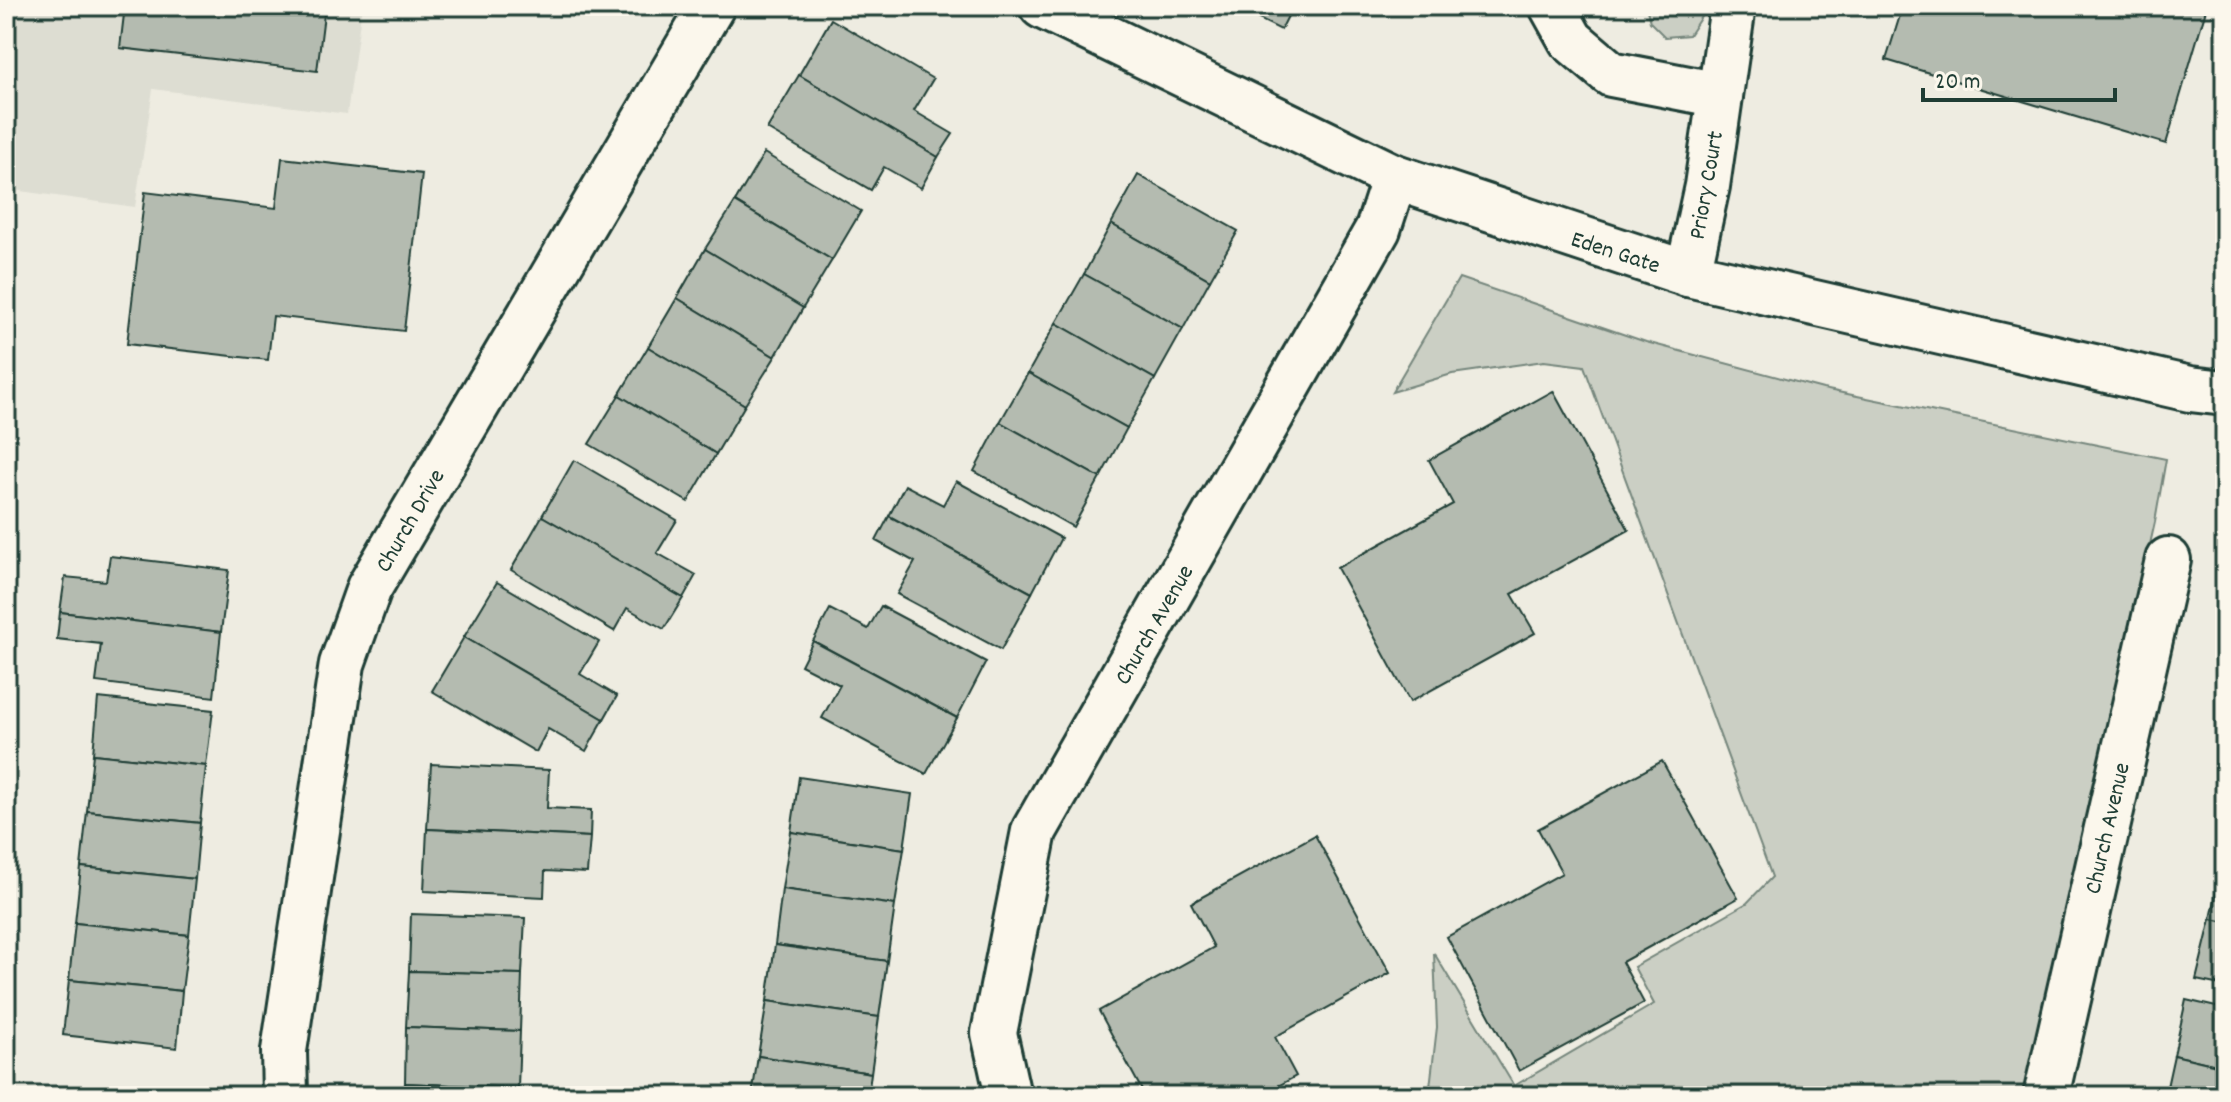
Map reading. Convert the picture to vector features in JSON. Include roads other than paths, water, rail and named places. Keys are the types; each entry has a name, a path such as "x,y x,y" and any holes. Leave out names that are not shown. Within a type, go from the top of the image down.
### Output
{"street":[{"name":"Church Drive","path":"285,1096 284,1051 342,664 369,588 712,6"},
{"name":"Eden Gate","path":"1042,6 1395,177 1688,274 2190,389 2225,393"},
{"path":"1552,6 1571,40 1611,74 1720,95"},
{"name":"Priory Court","path":"1688,274 1707,186 1733,6"},
{"name":"Church Avenue","path":"1008,1096 994,1033 1034,831 1378,229 1395,177"},
{"name":"Church Avenue","path":"2046,1096 2168,560"}]}
